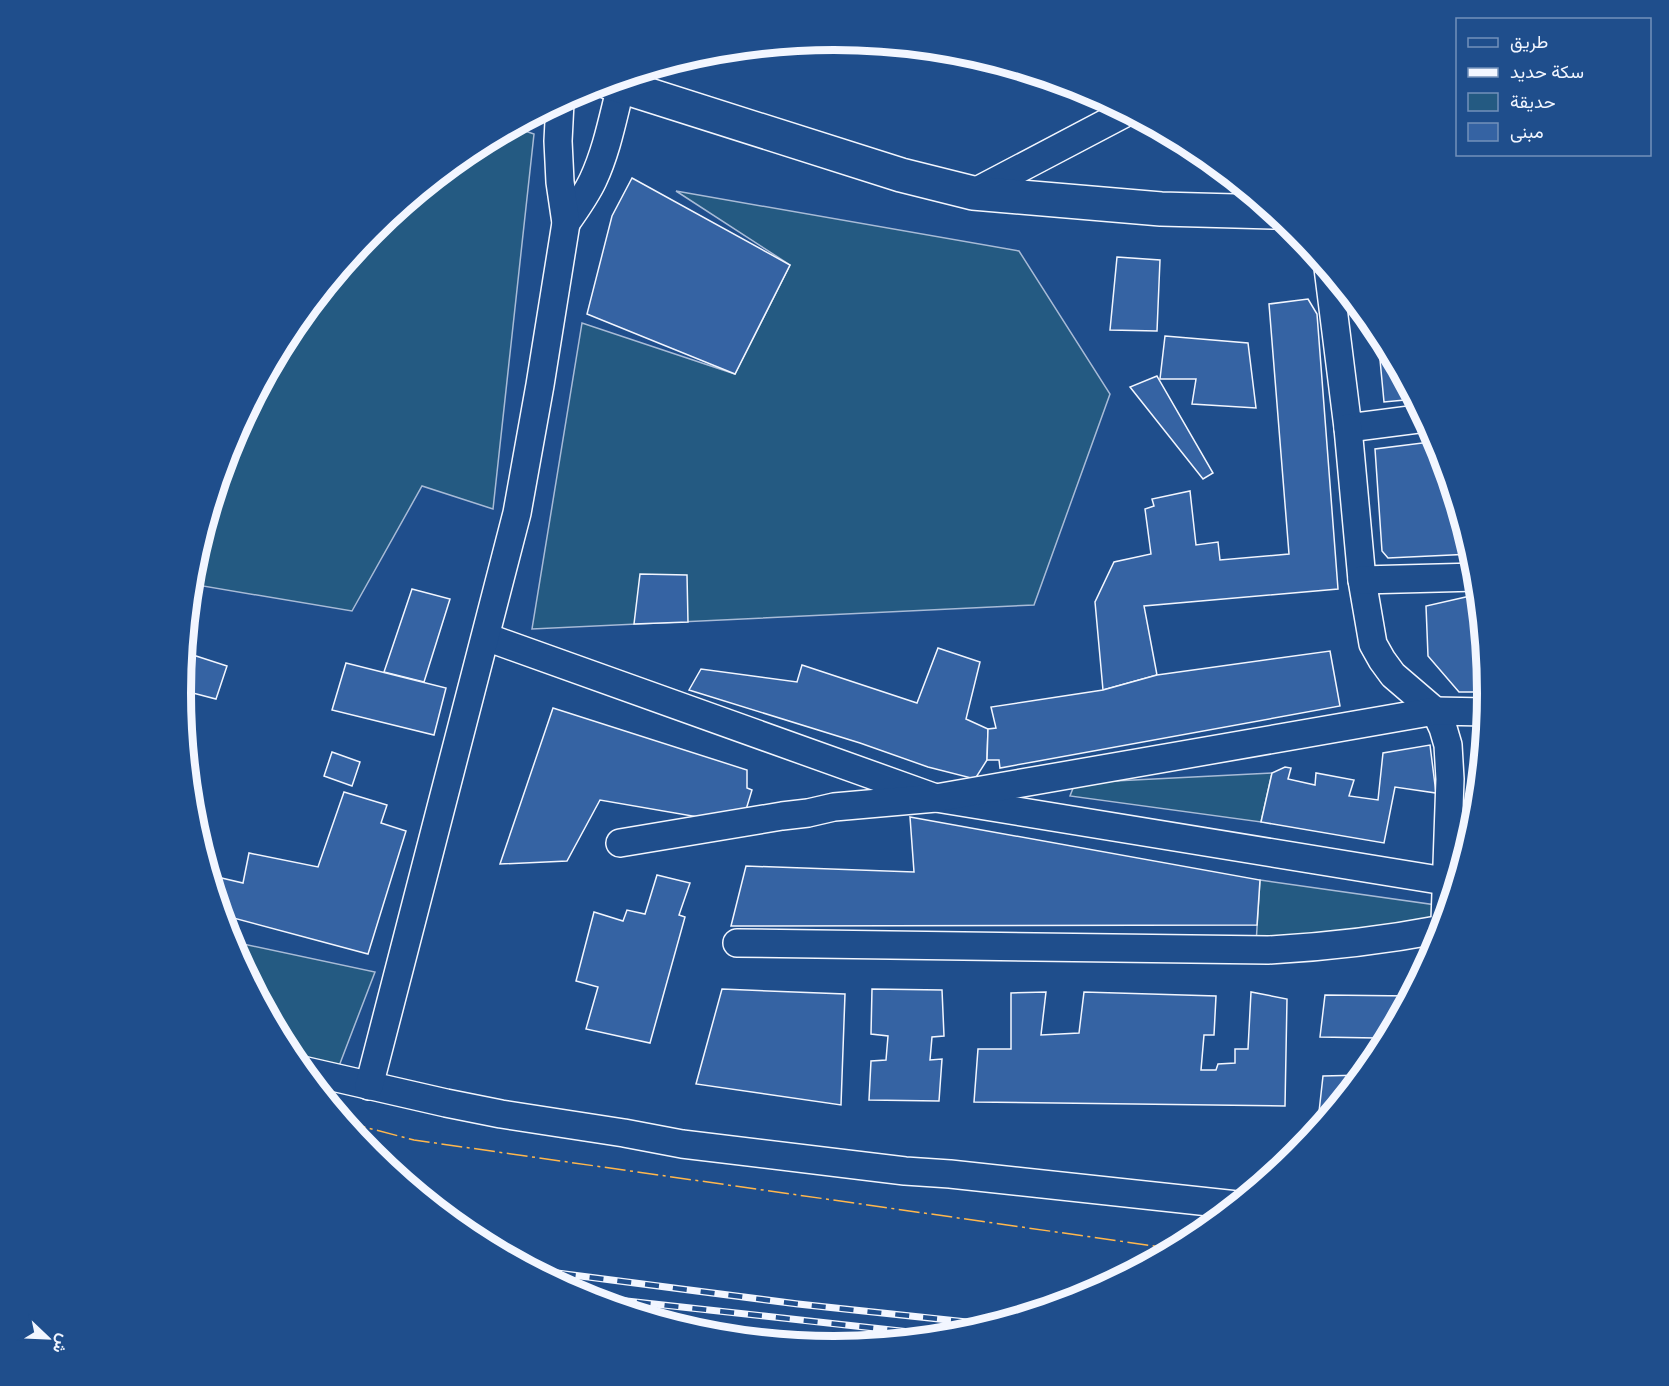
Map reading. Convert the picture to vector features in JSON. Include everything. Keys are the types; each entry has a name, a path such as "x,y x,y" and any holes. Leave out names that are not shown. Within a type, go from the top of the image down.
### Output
{"main road":[{"path":"621,86 901,175 973,193 1161,209 1262,212"}],"street":[{"path":"566,223 581,202 602,157 613,89"},
{"path":"369,1086 517,513 566,223 558,141 560,111"},
{"path":"973,193 1120,116"},
{"path":"1330,283 1362,580 1373,644 1393,675 1435,711 1443,728 1450,762 1452,874"},
{"path":"1347,428 1417,419"},
{"path":"1362,580 1467,576"},
{"path":"486,637 936,798 1450,882"},
{"path":"620,843 834,807 936,798 1435,711 1478,712"},
{"path":"737,943 1268,951 1386,940 1432,931"},
{"path":"315,1073 501,1114 682,1144 1226,1204"}],"green space":[{"path":"523,130 534,134 493,509 422,486 352,611 200,586 213,526 225,486 257,408 277,371 299,335 351,269 379,238 443,182 477,158"},
{"path":"676,191 1019,251 1110,394 1034,605 532,629 582,323 735,374 790,265"},
{"path":"1272,773 1261,822 1070,796 1075,783"},
{"path":"1260,880 1436,905 1434,924 1256,944"},
{"path":"242,944 375,972 329,1091 299,1051 277,1015"}],"building":[{"path":"632,178 790,265 735,374 587,314 612,216"},
{"path":"1117,257 1160,260 1157,331 1110,330"},
{"path":"1308,299 1317,314 1338,589 1144,606 1157,675 1103,690 1095,602 1114,562 1151,554 1145,509 1154,506 1152,499 1190,491 1196,545 1218,542 1220,560 1289,554 1269,304"},
{"path":"1165,336 1248,343 1256,408 1192,404 1196,379 1160,379"},
{"path":"1379,350 1408,400 1384,402"},
{"path":"1157,376 1213,473 1203,479 1130,387"},
{"path":"1427,442 1444,486 1463,554 1388,558 1382,551 1375,449"},
{"path":"640,574 687,575 688,622 634,624"},
{"path":"412,589 450,599 424,682 384,672"},
{"path":"1470,596 1477,651 1478,692 1459,692 1428,656 1426,606"},
{"path":"938,648 980,662 966,719 988,729 987,760 975,779 928,767 860,743 689,690 701,669 797,682 802,665 917,703"},
{"path":"1330,651 1340,706 1000,768 999,760 987,760 988,729 996,728 991,707 1103,690 1157,675"},
{"path":"193,655 227,666 216,699 191,693"},
{"path":"346,663 446,688 434,735 332,710"},
{"path":"553,708 747,770 747,788 752,790 745,813 727,822 600,800 567,861 500,864"},
{"path":"1430,745 1436,793 1395,787 1384,843 1261,822 1272,773 1285,767 1291,768 1288,779 1315,785 1316,773 1354,780 1349,796 1378,800 1383,753"},
{"path":"332,752 360,762 352,786 324,776"},
{"path":"344,792 387,805 381,823 406,831 368,954 232,918 218,877 243,883 249,853 318,867"},
{"path":"910,817 1260,880 1257,925 731,926 746,866 914,872"},
{"path":"657,875 690,883 679,915 685,917 650,1043 586,1029 598,987 576,981 594,912 623,921 627,910 645,914"},
{"path":"722,989 845,994 841,1105 696,1084"},
{"path":"872,989 942,990 944,1036 932,1037 930,1060 942,1059 939,1101 869,1100 871,1061 886,1060 888,1036 871,1034"},
{"path":"1046,992 1041,1035 1079,1033 1084,992 1216,996 1214,1035 1204,1035 1201,1070 1216,1070 1218,1064 1235,1063 1235,1049 1248,1049 1251,992 1287,999 1285,1106 974,1102 978,1049 1011,1049 1011,993"},
{"path":"1325,995 1402,996 1375,1042 1376,1038 1320,1037"},
{"path":"1352,1075 1322,1112 1319,1112 1323,1076"}],"railway":[{"path":"556,1273 798,1304 968,1322"},
{"path":"624,1301 909,1332"}],"power":[{"path":"359,1126 414,1140 1161,1247"}]}
